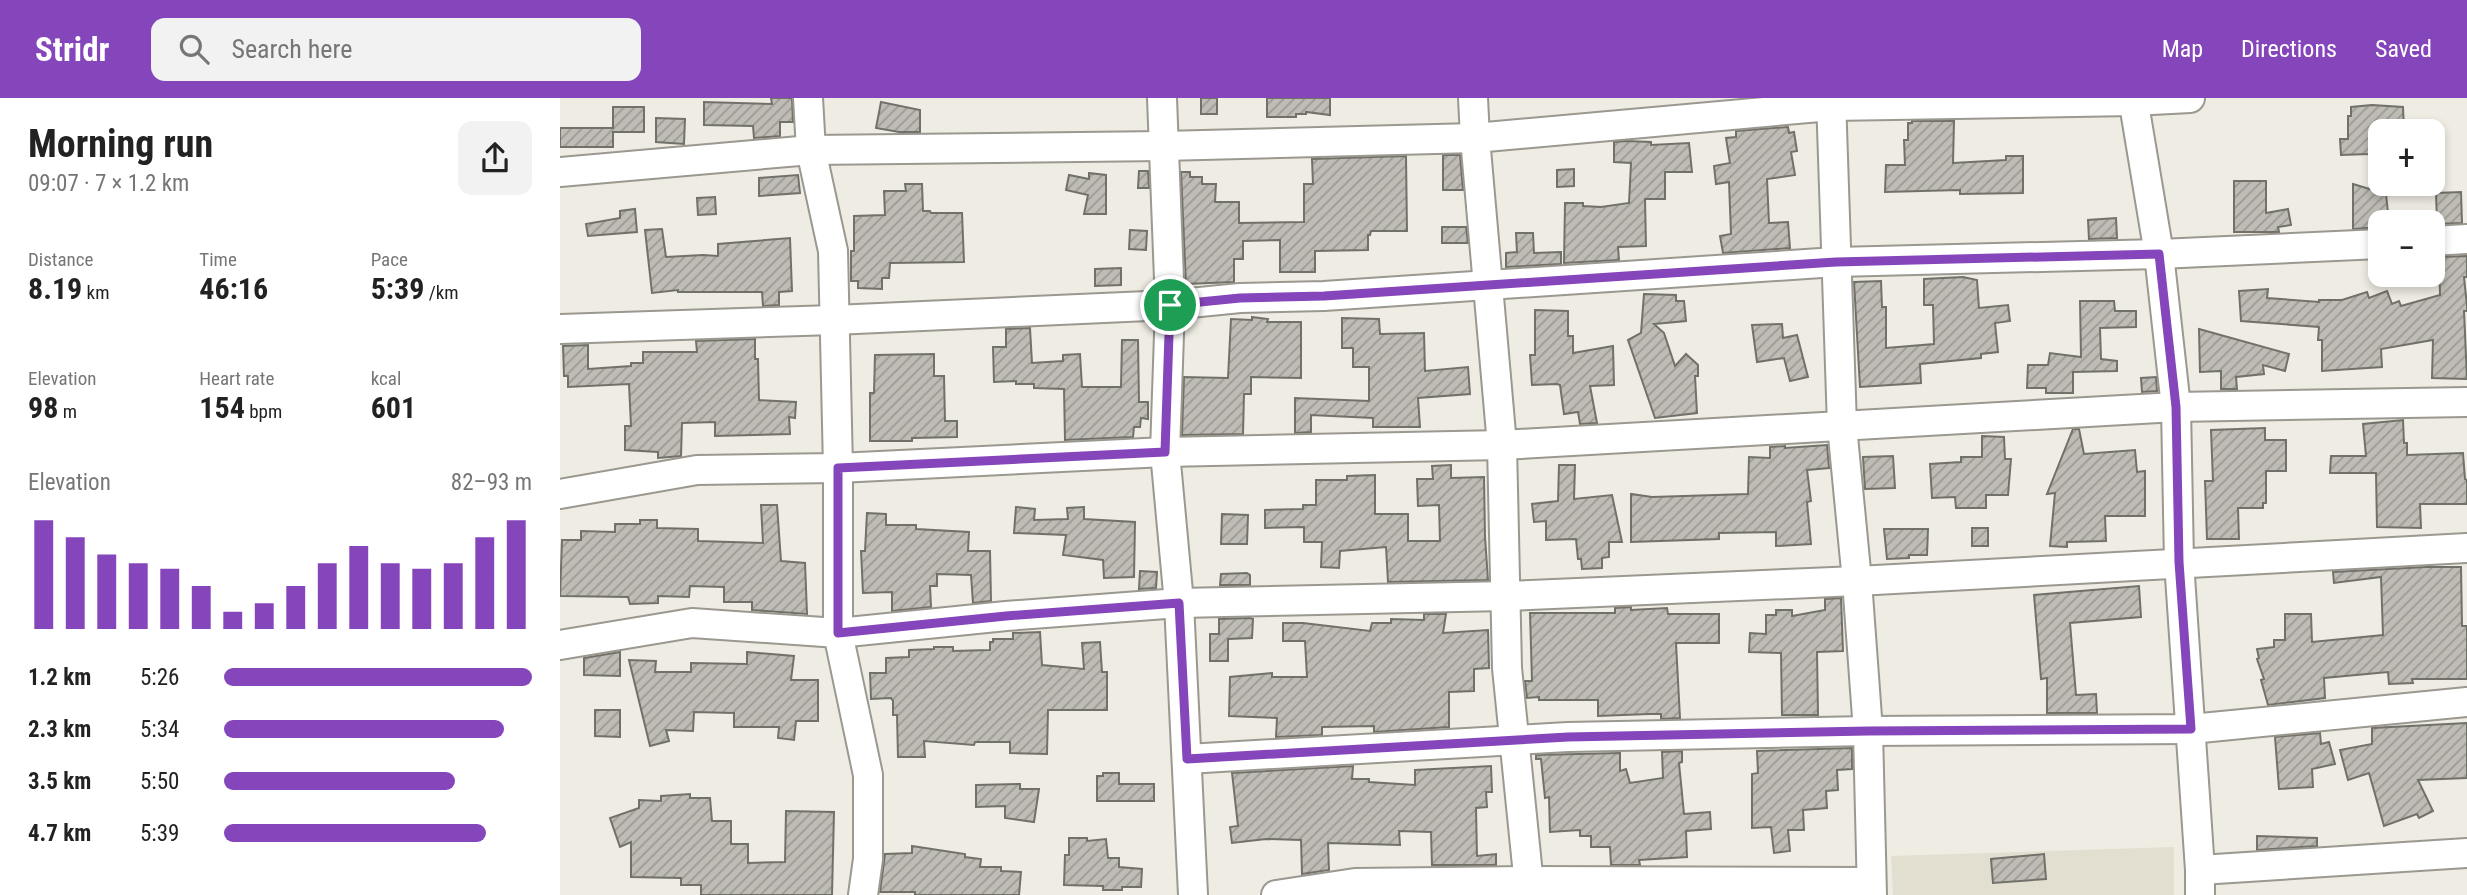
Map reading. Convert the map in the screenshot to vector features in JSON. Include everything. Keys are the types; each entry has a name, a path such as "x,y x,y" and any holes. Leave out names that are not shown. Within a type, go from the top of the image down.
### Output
{"street":[{"path":"808,98 811,150 833,251 838,468 838,633 868,775 868,859 863,895"},
{"path":"1162,98 1170,305 1165,452 1179,603 1193,895"},
{"path":"1473,98 1502,445 1507,668 1530,888"},
{"path":"560,172 811,150 1163,146 1475,138 1831,102 2190,98"},
{"path":"2133,100 2159,254 2176,407 2179,562 2200,882 2467,853"},
{"path":"1276,895 1355,883 1530,888 1871,888 1868,731 1842,426 1831,102"},
{"path":"2445,240 2467,239"},
{"path":"560,329 1170,305 1240,298 1324,296 1836,262 2159,254 2368,245"},
{"path":"560,494 696,470 838,468 1165,452 1502,445 2176,407 2467,402"},
{"path":"560,645 692,623 838,633 1006,616 1179,603 1506,596 1857,581 2467,548"},
{"path":"1187,759 1568,737 1868,731 2191,729 2467,702"}],"shaded area":[{"path":"2174,847 2174,895 1893,895 1891,856"}],"building":[{"path":"771,98 792,98 793,122 780,122 780,136 754,138 753,126 704,125 704,102 772,104"},
{"path":"1201,98 1217,98 1217,114 1201,114"},
{"path":"1267,98 1330,98 1330,115 1306,112 1296,114 1296,117 1267,117"},
{"path":"881,102 920,110 920,132 876,128"},
{"path":"613,107 644,107 644,132 613,132 613,147 560,147 560,128 613,128"},
{"path":"2351,107 2403,107 2404,119 2368,119 2368,154 2341,155 2340,139 2348,139 2348,116 2351,116"},
{"path":"656,118 685,119 684,144 656,142"},
{"path":"1954,121 1953,163 2006,160 2006,156 2023,156 2023,193 1960,194 1960,190 1885,192 1886,165 1905,165 1904,140 1908,140 1908,123"},
{"path":"1788,127 1789,133 1794,132 1797,151 1791,152 1795,175 1767,179 1769,223 1788,222 1790,248 1723,253 1720,236 1731,234 1729,182 1716,184 1714,166 1730,163 1726,138 1736,137 1736,131"},
{"path":"1614,142 1651,142 1651,145 1689,143 1692,172 1665,172 1665,199 1645,199 1646,246 1618,247 1619,260 1564,263 1565,203 1601,207 1629,203 1631,163 1614,162"},
{"path":"1443,155 1460,155 1463,190 1443,190"},
{"path":"1406,156 1407,231 1371,231 1368,235 1368,250 1315,251 1315,272 1280,272 1280,240 1243,241 1243,259 1234,259 1234,282 1186,284 1181,172 1190,172 1190,177 1202,177 1202,184 1216,184 1215,202 1239,202 1239,223 1304,222 1304,184 1313,184 1312,159"},
{"path":"1574,169 1574,186 1557,187 1557,170"},
{"path":"1139,171 1148,171 1149,188 1138,188"},
{"path":"1089,173 1106,175 1106,214 1084,214 1088,195 1066,190 1069,175 1089,179"},
{"path":"798,175 800,193 759,196 759,178"},
{"path":"2234,181 2266,181 2266,213 2288,209 2291,225 2278,227 2279,232 2234,232"},
{"path":"905,184 922,184 923,211 962,213 964,262 890,263 889,278 882,278 882,289 858,288 858,281 851,281 854,216 885,215 884,191 906,191"},
{"path":"2353,184 2368,189 2368,196 2386,196 2388,210 2368,210 2368,228 2353,229"},
{"path":"2461,192 2462,223 2445,224 2445,210 2437,210 2436,196 2445,196 2445,193"},
{"path":"715,197 716,214 698,215 697,198"},
{"path":"635,209 637,232 588,236 586,224 620,218 620,211"},
{"path":"2116,218 2117,238 2089,239 2088,220"},
{"path":"1442,227 1466,227 1468,243 1442,243"},
{"path":"662,229 666,257 718,256 718,244 790,238 792,291 779,292 779,305 763,306 762,292 678,290 652,293 645,230"},
{"path":"1130,230 1147,231 1146,250 1129,249"},
{"path":"1516,233 1533,233 1534,253 1561,252 1561,264 1506,267 1506,253 1517,252"},
{"path":"2467,256 2467,277 2464,277 2467,311 2464,311 2467,379 2432,378 2433,340 2381,349 2382,367 2322,371 2322,340 2318,340 2319,327 2241,321 2239,291 2268,289 2267,298 2319,302 2342,300 2367,292 2369,298 2387,291 2392,304 2399,301 2401,306 2440,295 2440,287 2445,287 2445,257"},
{"path":"1121,268 1121,285 1095,286 1095,269"},
{"path":"1963,277 1977,280 1979,308 2008,305 2010,321 1995,323 1998,352 1981,354 1981,358 1920,364 1921,383 1860,387 1854,282 1881,281 1882,307 1886,307 1886,348 1934,344 1933,305 1924,305 1924,279"},
{"path":"1644,294 1676,295 1676,301 1684,301 1686,321 1654,324 1664,333 1675,366 1686,354 1698,365 1698,376 1695,376 1697,413 1655,418 1628,340 1641,333"},
{"path":"2080,301 2114,301 2115,311 2136,311 2136,327 2100,328 2101,359 2117,361 2117,371 2073,372 2073,393 2046,393 2046,388 2027,388 2028,365 2048,365 2050,353 2081,357"},
{"path":"1535,310 1568,311 1568,336 1573,336 1573,353 1613,346 1614,385 1590,386 1597,423 1580,424 1578,412 1564,414 1560,385 1532,385 1530,355 1535,355"},
{"path":"1252,317 1268,319 1267,322 1301,322 1301,378 1251,377 1251,394 1244,394 1243,434 1182,435 1184,377 1228,378 1231,319 1252,320"},
{"path":"1342,318 1379,319 1380,334 1424,333 1425,371 1468,367 1470,394 1418,398 1420,427 1373,427 1373,418 1311,415 1311,432 1295,433 1295,398 1369,401 1369,367 1353,367 1353,348 1342,348"},
{"path":"1782,324 1783,338 1797,335 1808,377 1790,381 1784,358 1757,362 1752,325"},
{"path":"1030,328 1032,363 1063,361 1063,355 1080,354 1082,387 1121,387 1122,340 1138,340 1139,402 1148,402 1148,419 1141,418 1140,427 1134,427 1133,437 1065,440 1064,389 1034,388 1034,384 1016,384 1016,381 994,382 993,347 1006,347 1006,329"},
{"path":"2199,329 2289,354 2285,371 2263,365 2264,374 2236,377 2237,389 2221,389 2221,371 2200,372"},
{"path":"755,339 759,400 796,402 795,418 789,417 790,434 715,436 715,422 682,423 681,456 658,458 658,452 625,450 625,426 631,426 629,384 568,387 568,376 564,376 563,346 588,345 588,369 643,363 643,352 697,352 696,341"},
{"path":"934,354 934,376 944,376 945,421 957,421 957,437 870,441 870,393 874,393 875,355"},
{"path":"2156,377 2157,391 2142,392 2141,378"},
{"path":"2403,420 2407,455 2463,453 2467,504 2420,504 2421,528 2377,527 2376,473 2330,473 2331,456 2366,456 2363,424"},
{"path":"2265,428 2265,440 2286,440 2286,471 2266,471 2266,503 2263,503 2263,508 2238,508 2239,539 2207,539 2205,481 2213,481 2211,430"},
{"path":"2073,429 2079,429 2084,454 2135,450 2137,472 2145,471 2145,516 2105,516 2106,541 2067,542 2067,547 2050,546 2055,493 2047,494"},
{"path":"1982,436 2004,437 2005,459 2011,459 2008,495 1986,495 1986,508 1956,508 1955,497 1932,498 1930,464 1961,462 1961,457 1982,457"},
{"path":"1827,445 1829,468 1807,470 1811,501 1807,502 1811,544 1776,546 1776,532 1719,533 1719,539 1631,542 1631,494 1652,497 1748,494 1749,457 1770,458 1770,447"},
{"path":"1893,456 1895,488 1865,489 1863,457"},
{"path":"1451,465 1451,478 1484,477 1488,580 1388,582 1386,547 1340,551 1339,568 1321,567 1322,542 1304,542 1304,527 1265,528 1265,510 1303,509 1303,505 1316,505 1316,480 1347,480 1347,476 1375,475 1375,514 1408,514 1408,541 1440,541 1439,505 1418,506 1417,479 1433,479 1432,466"},
{"path":"1559,465 1575,465 1574,499 1612,495 1622,542 1609,542 1609,557 1602,558 1602,568 1582,569 1576,539 1546,540 1546,521 1534,522 1532,504 1558,501"},
{"path":"761,505 777,505 781,561 805,563 807,614 752,610 752,602 724,602 724,587 690,586 689,597 658,596 658,603 630,604 628,597 560,596 562,540 581,540 581,531 615,532 615,524 640,524 640,520 657,520 657,528 698,529 698,541 763,543"},
{"path":"1016,507 1035,509 1034,520 1068,519 1067,508 1084,507 1084,519 1135,522 1134,577 1104,578 1103,560 1063,555 1066,535 1014,533"},
{"path":"867,513 886,514 886,525 916,525 916,529 969,532 968,551 990,551 991,601 973,603 971,575 937,574 937,586 930,586 931,607 892,611 892,592 863,593 861,551 865,551"},
{"path":"1222,514 1248,515 1247,544 1221,544"},
{"path":"1972,528 1988,528 1988,546 1972,546"},
{"path":"1884,529 1928,529 1927,555 1887,559"},
{"path":"2461,567 2462,626 2467,626 2467,679 2412,679 2413,683 2389,684 2388,672 2324,678 2325,698 2268,705 2257,649 2274,647 2274,640 2285,640 2285,614 2311,614 2312,642 2383,635 2381,577 2334,583 2333,572"},
{"path":"1140,571 1157,572 1156,588 1139,589"},
{"path":"1221,574 1250,575 1250,585 1220,585"},
{"path":"2139,586 2141,617 2070,623 2076,695 2096,694 2097,713 2047,713 2047,678 2041,679 2034,595"},
{"path":"1841,598 1843,651 1817,652 1818,715 1782,715 1781,653 1749,652 1750,633 1766,634 1766,615 1776,615 1776,610 1792,610 1792,616 1825,610 1825,599"},
{"path":"1631,607 1631,610 1667,608 1668,614 1719,614 1719,643 1676,643 1680,718 1661,719 1661,714 1598,716 1598,700 1527,698 1525,681 1532,681 1530,613 1615,613 1615,608"},
{"path":"1424,614 1446,614 1443,633 1488,630 1489,668 1474,669 1474,691 1449,692 1449,727 1374,732 1374,726 1322,727 1322,735 1276,737 1277,718 1229,716 1230,677 1272,673 1272,677 1307,677 1305,641 1283,641 1283,623 1370,631 1372,623 1391,623 1391,619 1424,620"},
{"path":"1219,619 1253,619 1252,638 1228,639 1228,661 1210,661 1210,634 1219,634"},
{"path":"1040,632 1042,665 1084,669 1082,643 1100,642 1102,672 1107,672 1107,710 1048,710 1047,754 1010,753 1010,742 975,742 974,745 924,741 925,757 898,757 897,715 893,715 893,701 891,698 871,699 870,673 886,673 886,658 909,657 909,650 934,647 953,647 953,651 990,650 990,642 993,642 993,639 1013,639 1013,633"},
{"path":"620,652 620,676 584,675 584,658"},
{"path":"747,652 794,656 791,680 818,680 818,721 796,721 794,740 778,738 779,727 734,727 734,713 694,712 693,731 666,730 669,741 650,746 629,660 656,661 655,672 691,672 691,663 747,664"},
{"path":"595,710 620,710 620,737 595,736"},
{"path":"2467,723 2467,778 2418,780 2433,811 2419,818 2417,814 2384,826 2369,773 2348,780 2340,750 2372,744 2372,728"},
{"path":"2320,733 2321,744 2329,742 2335,764 2312,769 2313,787 2279,789 2275,737"},
{"path":"1852,748 1852,769 1837,770 1838,790 1826,791 1827,808 1803,810 1804,830 1788,830 1790,851 1774,853 1771,827 1752,828 1752,774 1758,773 1757,751"},
{"path":"1682,751 1682,762 1679,763 1684,814 1710,812 1711,829 1686,831 1687,857 1639,860 1640,865 1611,865 1610,847 1591,847 1591,836 1580,836 1580,830 1550,832 1549,797 1545,798 1541,759 1536,759 1536,755 1620,753 1620,771 1626,769 1630,783 1663,778 1662,752"},
{"path":"1353,766 1352,779 1415,785 1415,770 1491,766 1492,792 1486,792 1487,807 1476,808 1477,856 1496,854 1496,865 1432,865 1431,832 1399,831 1400,845 1328,843 1329,870 1302,874 1301,840 1266,839 1232,843 1230,827 1238,826 1232,773"},
{"path":"1103,773 1119,773 1119,784 1154,784 1154,801 1097,801 1097,776 1103,776"},
{"path":"1020,784 1020,789 1039,789 1034,822 1005,818 1005,806 976,807 976,785"},
{"path":"690,794 690,798 710,798 712,821 731,821 731,844 748,844 748,863 785,862 786,811 834,812 832,895 701,895 701,885 681,885 681,878 631,877 631,842 620,847 610,818 639,808 639,800 661,801 661,796"},
{"path":"2257,836 2317,838 2317,846 2257,850"},
{"path":"1069,838 1087,838 1087,841 1106,839 1108,858 1119,858 1119,867 1142,869 1141,887 1103,890 1103,886 1064,885 1065,855 1069,855"},
{"path":"912,846 965,854 965,857 981,859 980,867 1001,867 1001,871 1021,872 1019,895 915,895 915,892 880,892 885,854 912,853"},
{"path":"2044,854 2046,879 1993,883 1991,859"}],"route":[{"path":"2159,254 2176,407 2179,562 2191,729 1868,731 1568,737 1187,759 1179,603 1006,616 838,633 838,468 1165,452 1170,305 1240,298 1324,296 1836,262 2159,254"}]}
